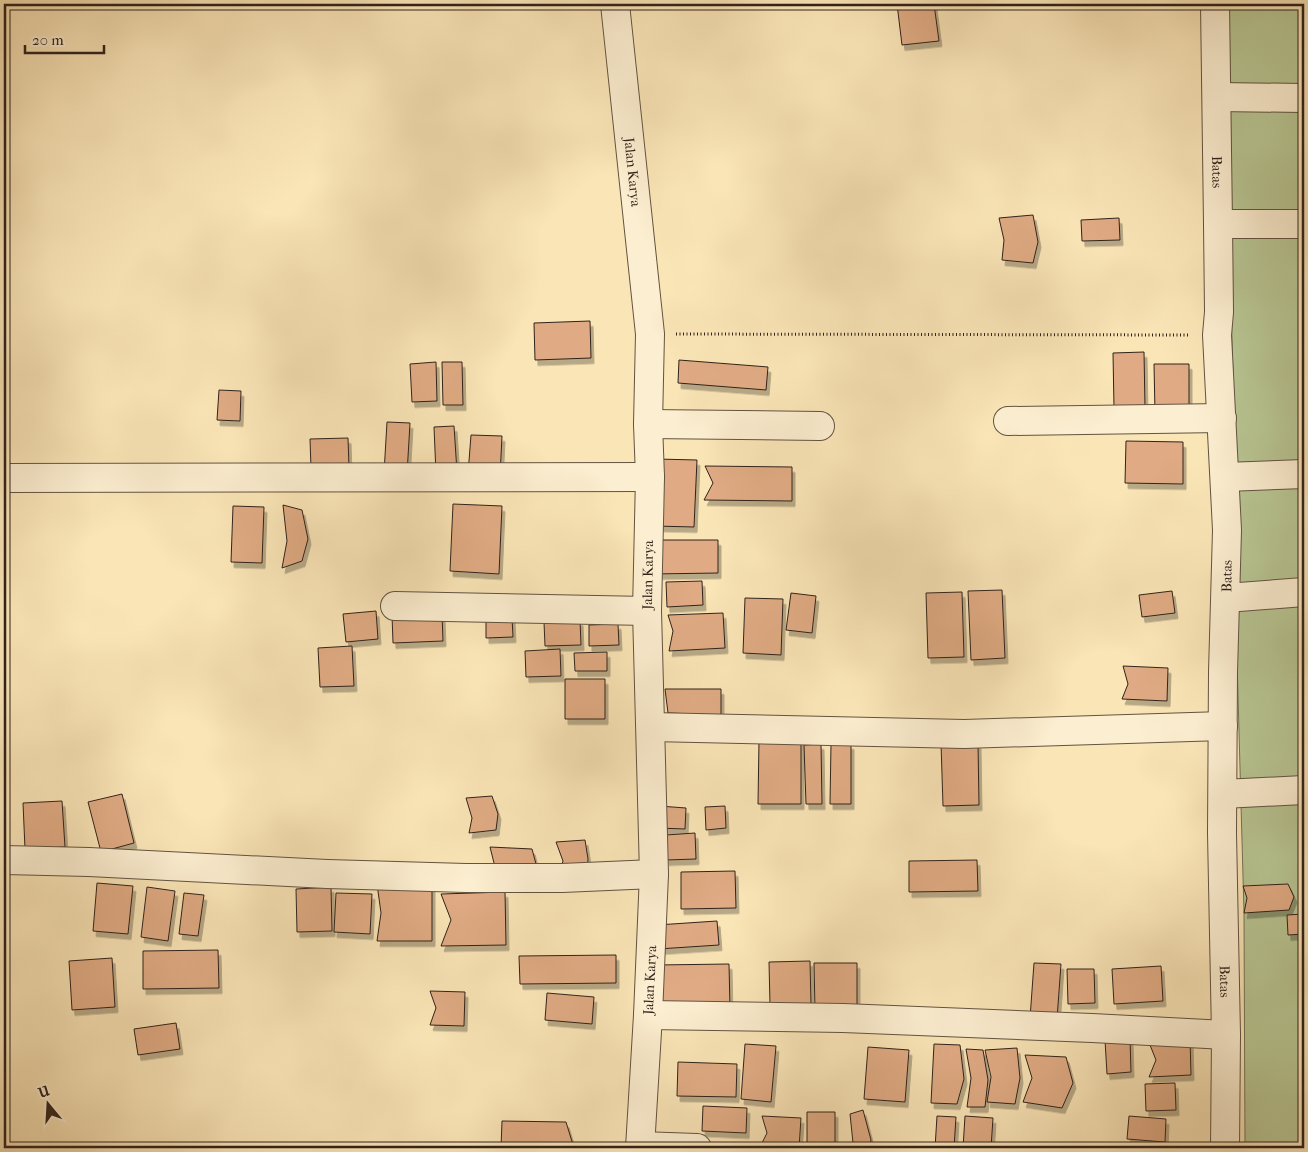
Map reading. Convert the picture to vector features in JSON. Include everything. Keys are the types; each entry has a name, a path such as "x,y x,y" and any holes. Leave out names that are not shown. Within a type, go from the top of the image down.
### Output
{"street":[{"name":"Jalan Karya","path":"615,4 650,334 648,424 650,477 647,611 654,874 640,1147"},
{"name":"Batas","path":"1215,4 1218,335 1227,530 1223,672 1222,834 1226,1035 1225,1148"},
{"path":"1217,97 1304,98"},
{"path":"1218,224 1304,224"},
{"path":"1008,421 1222,418"},
{"path":"648,424 820,426"},
{"path":"1225,477 1304,474"},
{"path":"4,478 650,477"},
{"path":"1226,598 1304,592"},
{"path":"395,606 647,611"},
{"path":"651,727 964,734 1223,726"},
{"path":"1223,794 1304,790"},
{"path":"4,860 466,878 562,878 654,874"},
{"path":"648,1016 843,1018 1226,1035"},
{"path":"640,1147 697,1148"}],"path":[{"path":"650,334 1218,335"}],"green space":[{"path":"1225,4 1304,4 1304,1148 1245,1148 1244,913 1237,658 1238,530 1230,279"}],"building":[{"path":"897,4 934,4 939,41 902,45"},
{"path":"1033,215 1038,242 1033,263 1002,260 1004,240 999,218"},
{"path":"1119,218 1120,240 1082,241 1081,220"},
{"path":"590,321 591,358 535,360 534,323"},
{"path":"1144,352 1145,407 1114,408 1113,353"},
{"path":"679,360 768,367 766,390 678,383"},
{"path":"436,362 437,401 412,402 410,364"},
{"path":"442,362 462,362 463,405 443,405"},
{"path":"1154,364 1189,364 1189,413 1155,413"},
{"path":"219,390 241,391 240,421 217,420"},
{"path":"387,422 410,423 407,474 384,473"},
{"path":"454,426 457,472 436,474 434,427"},
{"path":"471,435 502,436 500,476 468,474"},
{"path":"348,438 349,467 311,468 310,439"},
{"path":"1126,441 1183,442 1183,484 1125,483"},
{"path":"656,459 697,460 694,527 654,526"},
{"path":"705,466 792,467 792,501 704,500 713,483"},
{"path":"453,504 502,506 499,574 450,571"},
{"path":"283,505 302,510 308,539 302,561 282,568 287,541"},
{"path":"233,506 264,507 262,563 231,562"},
{"path":"653,540 718,540 718,573 653,574"},
{"path":"702,581 703,605 667,607 666,582"},
{"path":"1002,590 1005,658 971,660 968,591"},
{"path":"1172,591 1175,613 1142,617 1139,595"},
{"path":"962,592 964,657 928,658 926,593"},
{"path":"791,593 816,596 812,633 786,630"},
{"path":"745,598 783,599 781,655 743,653"},
{"path":"376,611 378,639 346,642 343,614"},
{"path":"723,613 725,648 669,651 673,631 668,615"},
{"path":"442,614 443,641 393,643 392,615"},
{"path":"512,617 513,637 486,638 486,618"},
{"path":"580,620 581,645 545,646 544,622"},
{"path":"618,624 619,645 589,646 589,625"},
{"path":"352,646 354,686 320,687 318,648"},
{"path":"560,649 561,676 526,677 525,651"},
{"path":"607,652 607,671 575,671 574,653"},
{"path":"1123,666 1168,668 1167,701 1122,699 1128,684"},
{"path":"565,679 605,679 605,719 565,719"},
{"path":"665,689 721,689 721,715 668,713"},
{"path":"759,740 801,740 801,804 758,804"},
{"path":"941,743 978,743 979,805 943,806"},
{"path":"821,744 822,804 806,804 804,745"},
{"path":"831,744 851,744 851,804 830,804"},
{"path":"122,794 134,843 101,852 88,802"},
{"path":"492,796 498,814 496,830 469,833 472,818 466,798"},
{"path":"62,801 65,847 25,849 23,803"},
{"path":"659,806 686,808 685,829 658,828"},
{"path":"725,806 726,828 706,830 705,807"},
{"path":"695,833 696,859 666,860 666,835"},
{"path":"585,840 588,859 587,875 558,876 563,861 556,842"},
{"path":"490,847 532,849 536,864 530,877 488,875 494,863"},
{"path":"977,860 978,891 909,892 909,861"},
{"path":"735,871 736,908 681,909 681,872"},
{"path":"97,883 133,886 128,934 93,931"},
{"path":"377,884 432,884 432,941 377,941 381,913"},
{"path":"1288,884 1294,897 1289,910 1244,913 1247,898 1243,886"},
{"path":"147,887 175,891 168,941 141,937"},
{"path":"331,887 332,931 297,932 296,889"},
{"path":"505,892 506,945 441,946 451,920 441,894"},
{"path":"184,893 204,895 198,936 179,934"},
{"path":"336,893 372,894 370,934 334,932"},
{"path":"1304,914 1304,934 1288,935 1287,915"},
{"path":"717,921 719,945 658,949 657,925"},
{"path":"218,950 219,988 143,989 143,951"},
{"path":"616,955 616,983 520,984 519,956"},
{"path":"112,958 115,1007 72,1010 69,961"},
{"path":"810,961 811,1004 770,1005 769,962"},
{"path":"814,963 857,963 857,1010 815,1011"},
{"path":"1034,963 1061,964 1057,1019 1030,1018"},
{"path":"729,964 730,1008 657,1009 656,965"},
{"path":"1161,966 1163,1001 1114,1004 1112,969"},
{"path":"1067,969 1094,969 1095,1003 1068,1004"},
{"path":"430,991 465,992 464,1026 430,1025 436,1008"},
{"path":"547,993 594,997 592,1024 545,1020"},
{"path":"176,1023 180,1049 138,1055 134,1029"},
{"path":"1190,1038 1191,1075 1149,1077 1156,1060 1148,1040"},
{"path":"1130,1039 1131,1072 1107,1074 1105,1040"},
{"path":"745,1044 776,1046 771,1102 741,1099"},
{"path":"934,1044 960,1045 964,1079 957,1104 931,1103"},
{"path":"868,1047 909,1050 905,1102 864,1099"},
{"path":"1017,1048 1020,1078 1015,1104 987,1102 991,1077 985,1050"},
{"path":"966,1049 983,1050 988,1080 985,1107 967,1107 971,1078"},
{"path":"1025,1055 1066,1057 1073,1083 1062,1108 1023,1102 1032,1078"},
{"path":"678,1062 737,1064 736,1097 677,1096"},
{"path":"1175,1083 1176,1110 1146,1111 1145,1084"},
{"path":"703,1106 747,1108 746,1133 702,1131"},
{"path":"863,1110 871,1140 869,1148 852,1148 850,1114"},
{"path":"807,1112 835,1112 835,1148 807,1148"},
{"path":"762,1116 801,1118 799,1148 760,1147 767,1133"},
{"path":"937,1116 956,1117 954,1148 935,1148"},
{"path":"965,1116 993,1118 991,1148 963,1148"},
{"path":"1129,1116 1166,1119 1165,1142 1127,1139"},
{"path":"502,1121 566,1122 574,1148 501,1148"}]}
